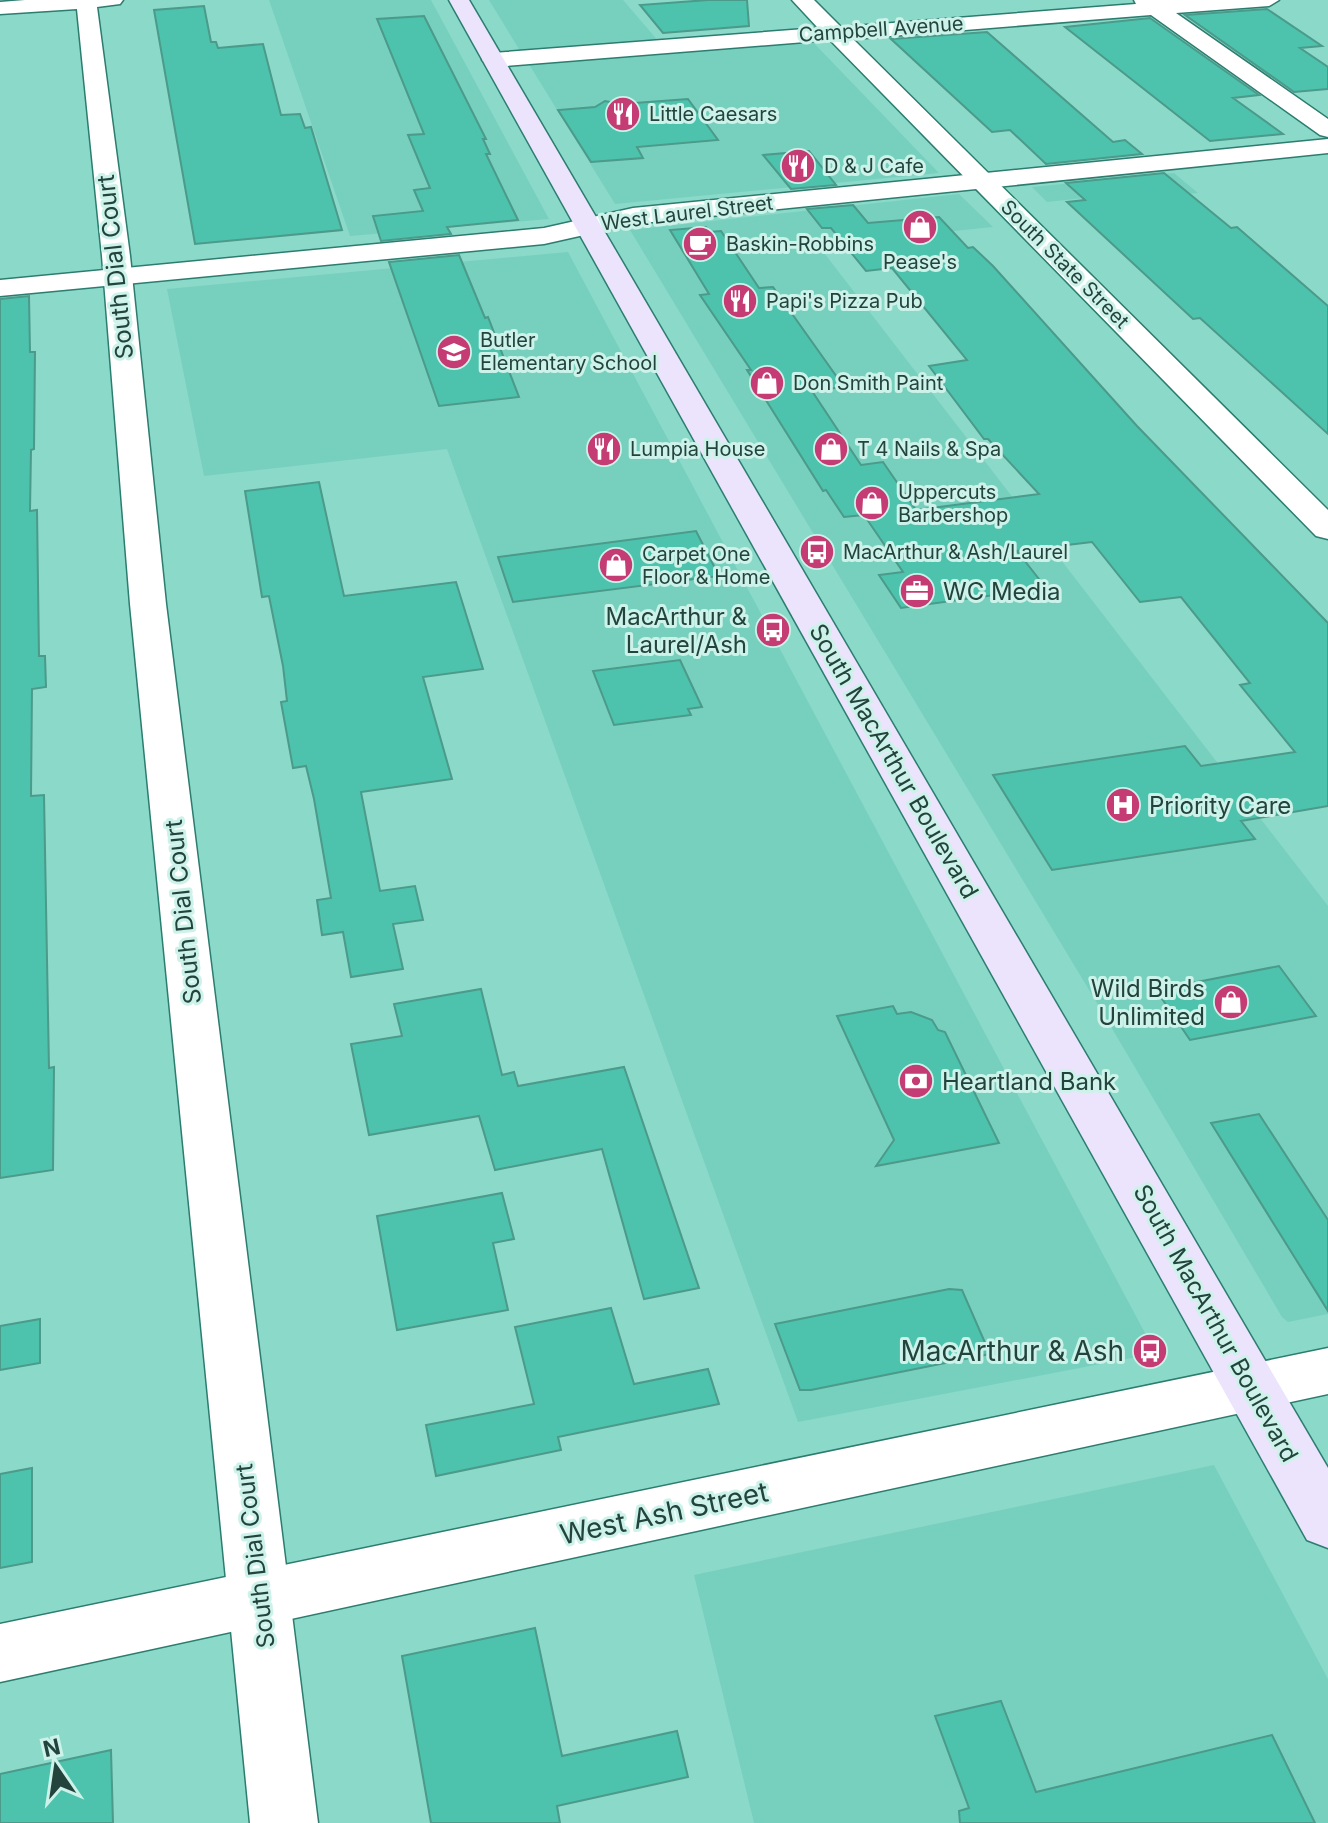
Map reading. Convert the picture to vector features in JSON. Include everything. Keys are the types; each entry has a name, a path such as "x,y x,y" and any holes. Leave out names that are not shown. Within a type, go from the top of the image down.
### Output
{"main road":[{"name":"South MacArthur Boulevard","path":"459,0 1328,1522"}],"street":[{"name":"South State Street","path":"802,0 1328,529"},
{"name":"Campbell Avenue","path":"493,60 1148,4 1269,0"},
{"path":"0,8 95,1"},
{"name":"South Dial Court","path":"95,1 148,604 284,1823"},
{"path":"1148,4 1328,130"},
{"name":"West Laurel Street","path":"0,288 544,236 633,216 1328,146"},
{"name":"West Ash Street","path":"0,1653 1328,1371"}],"shaded area":[{"path":"269,0 431,0 549,219 350,236"},
{"path":"489,0 623,0 660,43 522,54"},
{"path":"809,38 939,173 615,204 527,61"},
{"path":"1174,173 1198,193 1142,198 1111,195 1047,202 1032,187"},
{"path":"959,194 993,227 818,245 1328,906 1328,1314 1288,1322 1282,1317 1097,1003 630,230"},
{"path":"568,252 1153,1348 1147,1355 798,1422 447,449 204,476 167,289"},
{"path":"1214,1465 1328,1679 1328,1823 754,1823 694,1575"}],"building":[{"path":"747,0 749,26 663,33 640,5"},
{"path":"204,6 211,42 216,42 218,48 263,44 281,115 300,114 305,128 311,127 342,230 195,244 154,10"},
{"path":"1267,9 1322,46 1300,48 1328,67 1328,89 1294,92 1185,15"},
{"path":"424,16 486,139 483,139 490,154 486,154 518,220 447,227 451,234 381,241 373,216 423,211 414,190 430,188 408,135 424,134 377,19"},
{"path":"1150,18 1259,95 1233,98 1283,134 1210,141 1065,27"},
{"path":"987,32 1113,142 1125,140 1142,154 1046,164 1010,130 992,132 891,39"},
{"path":"688,99 718,140 637,147 643,158 591,162 558,110 595,107 605,101 621,104"},
{"path":"809,151 836,185 791,189 763,155"},
{"path":"1164,173 1231,228 1237,227 1328,306 1328,434 1200,318 1193,319 1067,202 1085,200 1066,183"},
{"path":"853,205 868,223 939,217 968,248 973,247 993,266 1137,426 1328,623 1328,806 1241,821 1255,839 1052,870 993,775 1185,746 1201,766 1295,752 1240,685 1250,683 1181,597 1140,602 1092,542 1017,551 1046,588 901,608 879,575 903,572 864,515 844,517 826,490 823,491 747,370 751,370 700,295 709,294 670,230 706,227 709,232 721,231 759,288 773,287 844,387 812,391 861,465 883,462 916,510 1039,494 988,439 984,439 929,366 967,360 892,268 866,271 831,228 822,228 807,209"},
{"path":"459,255 485,318 488,317 519,397 439,406 389,262"},
{"path":"29,296 30,352 35,352 30,511 37,510 39,656 45,656 46,687 32,689 31,796 44,795 49,1068 54,1067 53,1170 0,1178 0,299"},
{"path":"319,482 344,596 456,582 483,669 423,677 452,779 361,792 380,891 415,886 423,920 393,924 403,969 351,977 343,932 322,935 317,900 331,898 314,799 306,766 293,768 281,702 287,701 283,666 269,596 262,597 245,491"},
{"path":"696,531 719,576 513,602 498,557"},
{"path":"680,660 702,707 688,709 691,715 614,725 593,671"},
{"path":"1279,966 1316,1016 1190,1040 1156,990"},
{"path":"481,989 502,1075 514,1072 518,1086 624,1067 699,1288 644,1299 602,1149 495,1170 479,1116 369,1135 351,1044 402,1036 394,1004"},
{"path":"893,1006 897,1014 911,1012 932,1020 938,1030 945,1032 999,1143 876,1166 894,1140 837,1016"},
{"path":"1259,1114 1328,1220 1328,1311 1211,1123"},
{"path":"502,1193 514,1239 493,1243 508,1310 397,1330 377,1216"},
{"path":"949,1289 962,1290 990,1354 800,1390 775,1324"},
{"path":"611,1308 634,1384 708,1369 719,1404 558,1437 561,1450 436,1476 426,1425 534,1404 515,1327"},
{"path":"40,1319 40,1363 0,1370 0,1326"},
{"path":"32,1468 32,1562 0,1568 0,1474"},
{"path":"535,1628 562,1756 677,1731 688,1777 557,1806 560,1823 431,1823 402,1656"},
{"path":"1001,1701 1036,1792 1272,1735 1315,1823 960,1823 959,1811 969,1808 935,1716"},
{"path":"111,1750 113,1823 0,1823 0,1774"}],"place":[{"name":"Little Caesars","path":"623,114"},
{"name":"D & J Cafe","path":"798,166"},
{"name":"Pease's","path":"920,227"},
{"name":"Baskin-Robbins","path":"700,244"},
{"name":"Papi's Pizza Pub","path":"740,301"},
{"name":"Butler Elementary School","path":"454,352"},
{"name":"Don Smith Paint","path":"767,383"},
{"name":"Lumpia House","path":"604,449"},
{"name":"T 4 Nails & Spa","path":"831,449"},
{"name":"Uppercuts Barbershop","path":"872,503"},
{"name":"MacArthur & Ash/Laurel","path":"817,552"},
{"name":"Carpet One Floor & Home","path":"616,565"},
{"name":"WC Media","path":"917,591"},
{"name":"MacArthur & Laurel/Ash","path":"773,630"},
{"name":"Priority Care","path":"1123,805"},
{"name":"Wild Birds Unlimited","path":"1231,1002"},
{"name":"Heartland Bank","path":"916,1081"},
{"name":"MacArthur & Ash","path":"1150,1351"}]}
